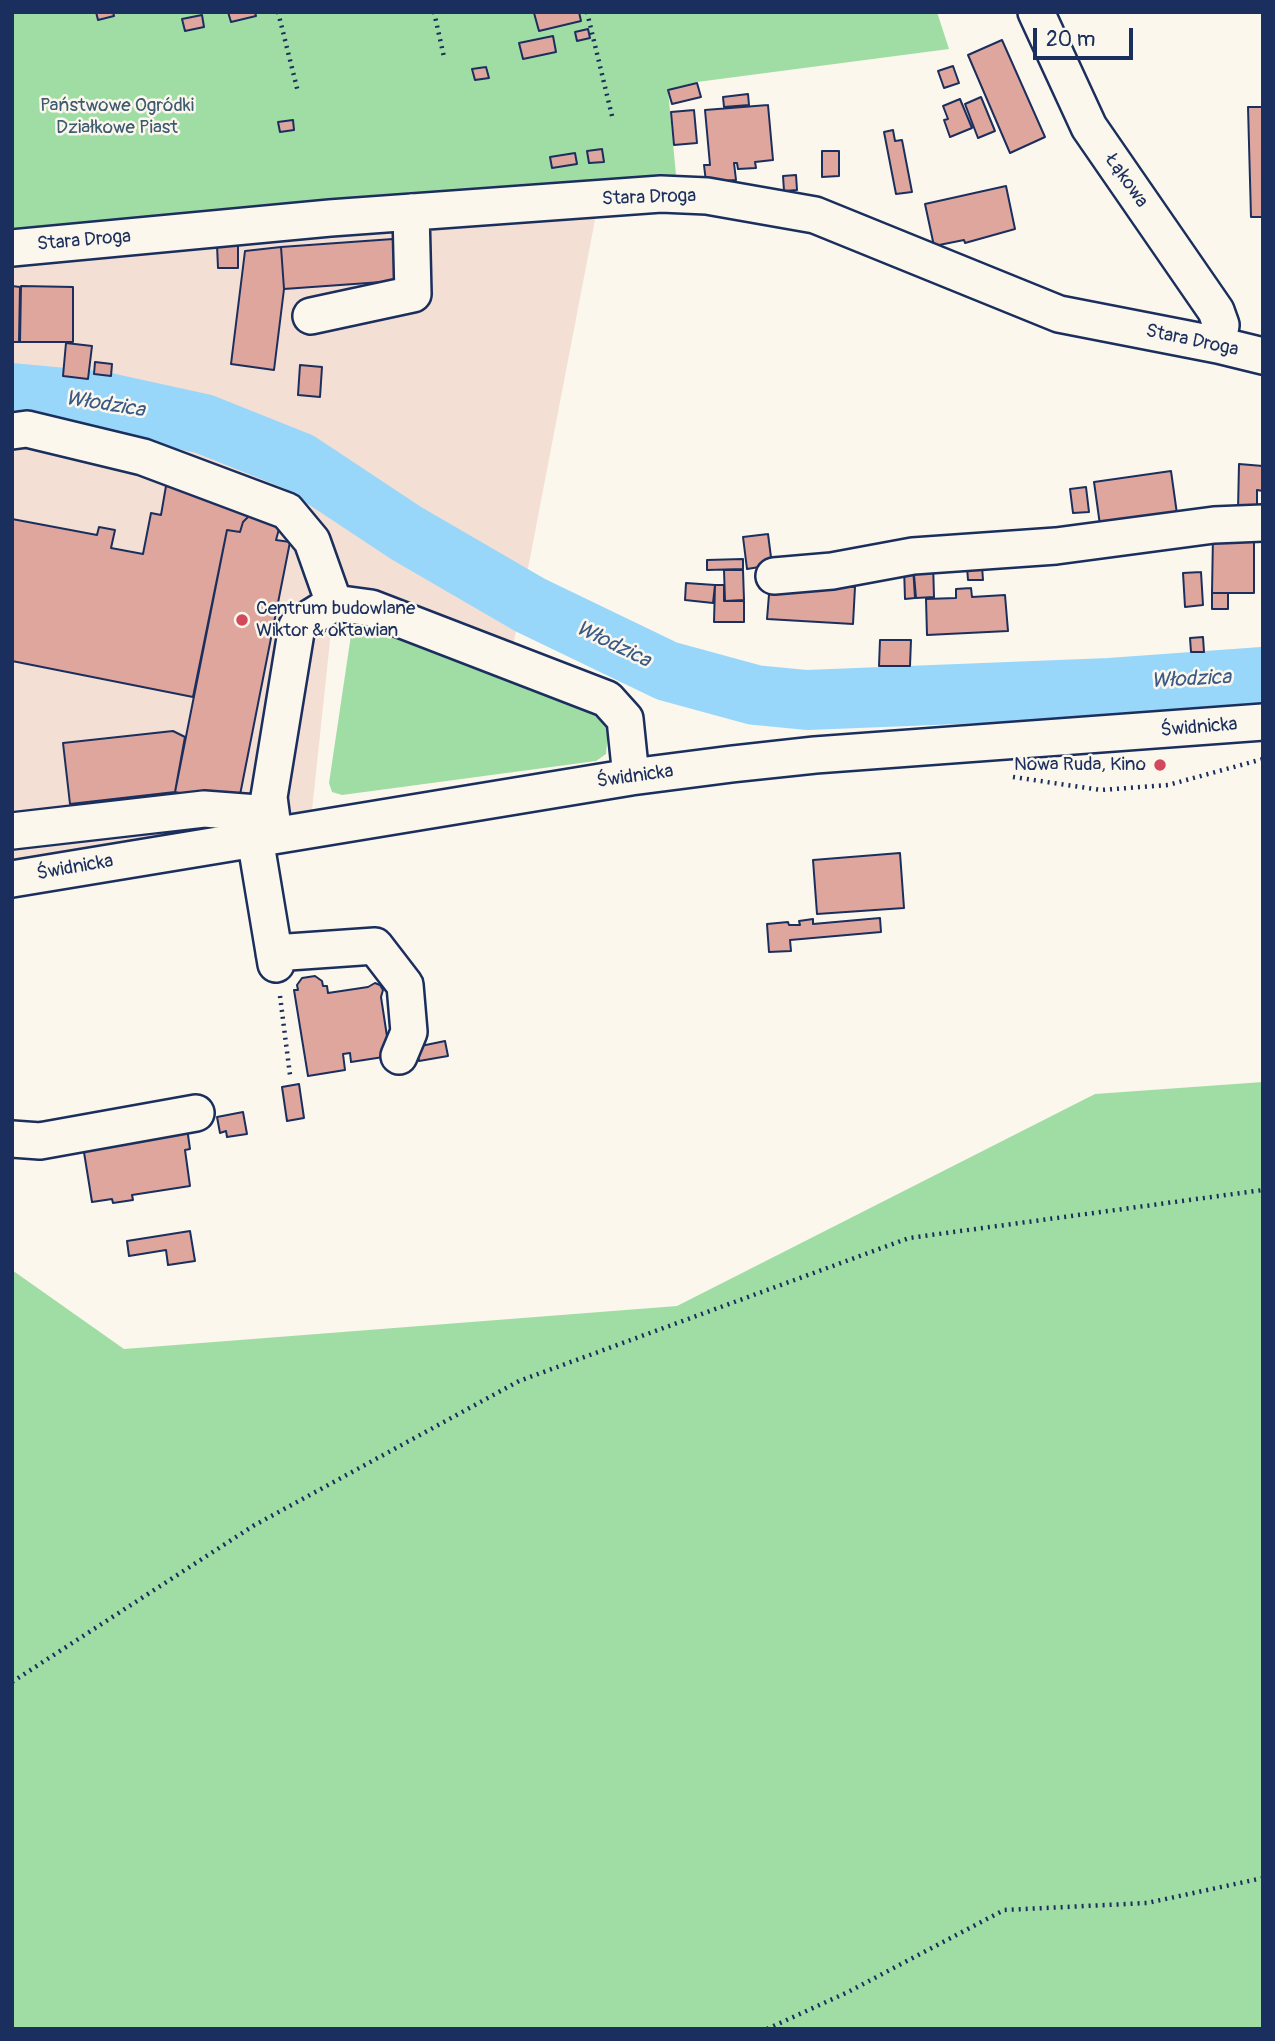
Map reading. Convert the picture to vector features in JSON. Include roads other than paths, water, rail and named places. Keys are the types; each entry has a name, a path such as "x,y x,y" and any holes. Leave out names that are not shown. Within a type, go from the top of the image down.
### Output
{"street":[{"name":"Łąkowa","path":"1036,12 1088,127 1216,311 1221,325 1218,345"},
{"name":"Stara Droga","path":"12,248 411,212 661,194 707,196 815,215 1059,314 1263,356"},
{"path":"311,316 413,294 411,212"},
{"path":"12,430 27,429 143,457 287,511 312,541 334,603"},
{"path":"775,576 832,571 913,556 1056,545 1214,525 1263,523"},
{"path":"398,1056 409,1032 405,985 375,946 275,958 267,829 269,797 297,626 334,603 371,608 607,699 625,719 631,777"},
{"name":"Świdnicka","path":"12,879 267,829 631,777 814,755 1263,722"},
{"path":"12,831 204,809 267,829"},
{"path":"12,1139 40,1141 196,1113"}],"waterway":[{"name":"Włodzica","path":"12,393 99,401 204,424 299,462 406,533 530,605 667,671 755,695 807,700 1110,688 1263,677"}],"place":[{"name":"Centrum budowlane Wiktor & oktawian","path":"242,620"},
{"name":"Nowa Ruda, Kino","path":"1160,765"}],"park label":[{"name":"Państwowe Ogródki Działkowe Piast","path":"117,117"}]}
